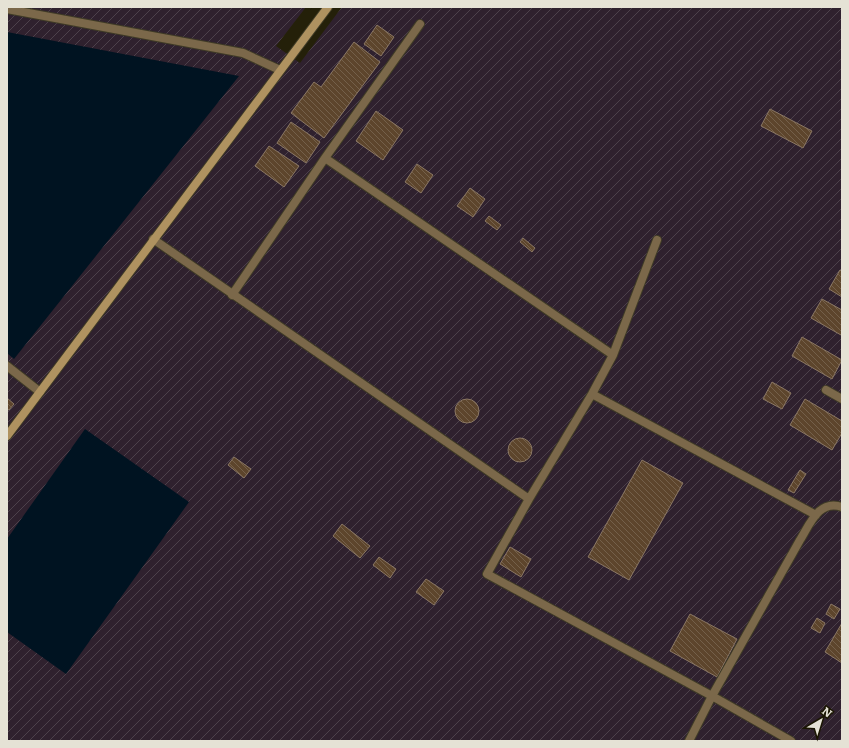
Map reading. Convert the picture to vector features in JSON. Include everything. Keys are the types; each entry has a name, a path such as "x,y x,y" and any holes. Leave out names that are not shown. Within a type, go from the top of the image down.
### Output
{"street":[{"path":"7,436 328,7"},
{"path":"7,9 243,53 280,70"},
{"path":"232,295 420,24"},
{"path":"326,158 612,355"},
{"path":"153,239 529,499"},
{"path":"657,240 612,355 592,394 529,499 487,574 712,696 791,741"},
{"path":"7,366 40,392"},
{"path":"826,390 842,399"},
{"path":"592,394 816,515"},
{"path":"690,741 712,696 800,540 816,515 824,507 830,505 842,507"}],"shaded area":[{"path":"7,7 306,7 276,46 300,63 342,7 842,7 842,741 7,741"}],"water":[{"path":"7,32 239,76 14,359 7,353"},
{"path":"85,429 189,502 66,674 7,632 7,539"}],"building":[{"path":"377,25 394,37 381,56 364,44"},
{"path":"354,42 380,62 324,138 291,113 314,82 321,87"},
{"path":"770,109 812,131 803,148 761,126"},
{"path":"376,111 403,130 383,160 356,141"},
{"path":"291,122 320,142 306,163 277,143"},
{"path":"269,146 299,166 284,187 255,166"},
{"path":"417,164 433,175 421,193 405,182"},
{"path":"470,188 485,199 473,217 457,206"},
{"path":"489,216 501,225 497,230 485,221"},
{"path":"523,238 535,248 532,252 520,242"},
{"path":"840,270 842,271 842,297 829,289"},
{"path":"822,299 842,310 841,335 811,318"},
{"path":"802,337 842,360 832,379 792,356"},
{"path":"772,382 791,393 782,409 763,399"},
{"path":"7,398 14,404 9,410 7,409"},
{"path":"467,399 476,402 479,411 476,420 467,423 458,420 455,411 458,402"},
{"path":"805,399 842,421 842,433 832,450 790,425"},
{"path":"520,438 529,441 532,450 529,459 520,462 511,459 508,450 511,441"},
{"path":"234,457 251,469 244,478 228,465"},
{"path":"642,460 683,483 629,580 588,557"},
{"path":"800,470 806,474 794,493 788,490"},
{"path":"342,524 370,546 360,558 333,536"},
{"path":"510,547 531,559 521,577 500,564"},
{"path":"379,557 396,569 390,578 373,565"},
{"path":"426,579 444,591 434,605 416,592"},
{"path":"831,604 840,609 834,619 826,614"},
{"path":"690,614 737,639 717,677 670,651"},
{"path":"817,618 825,623 820,633 811,628"},
{"path":"842,623 842,663 825,652"}]}
